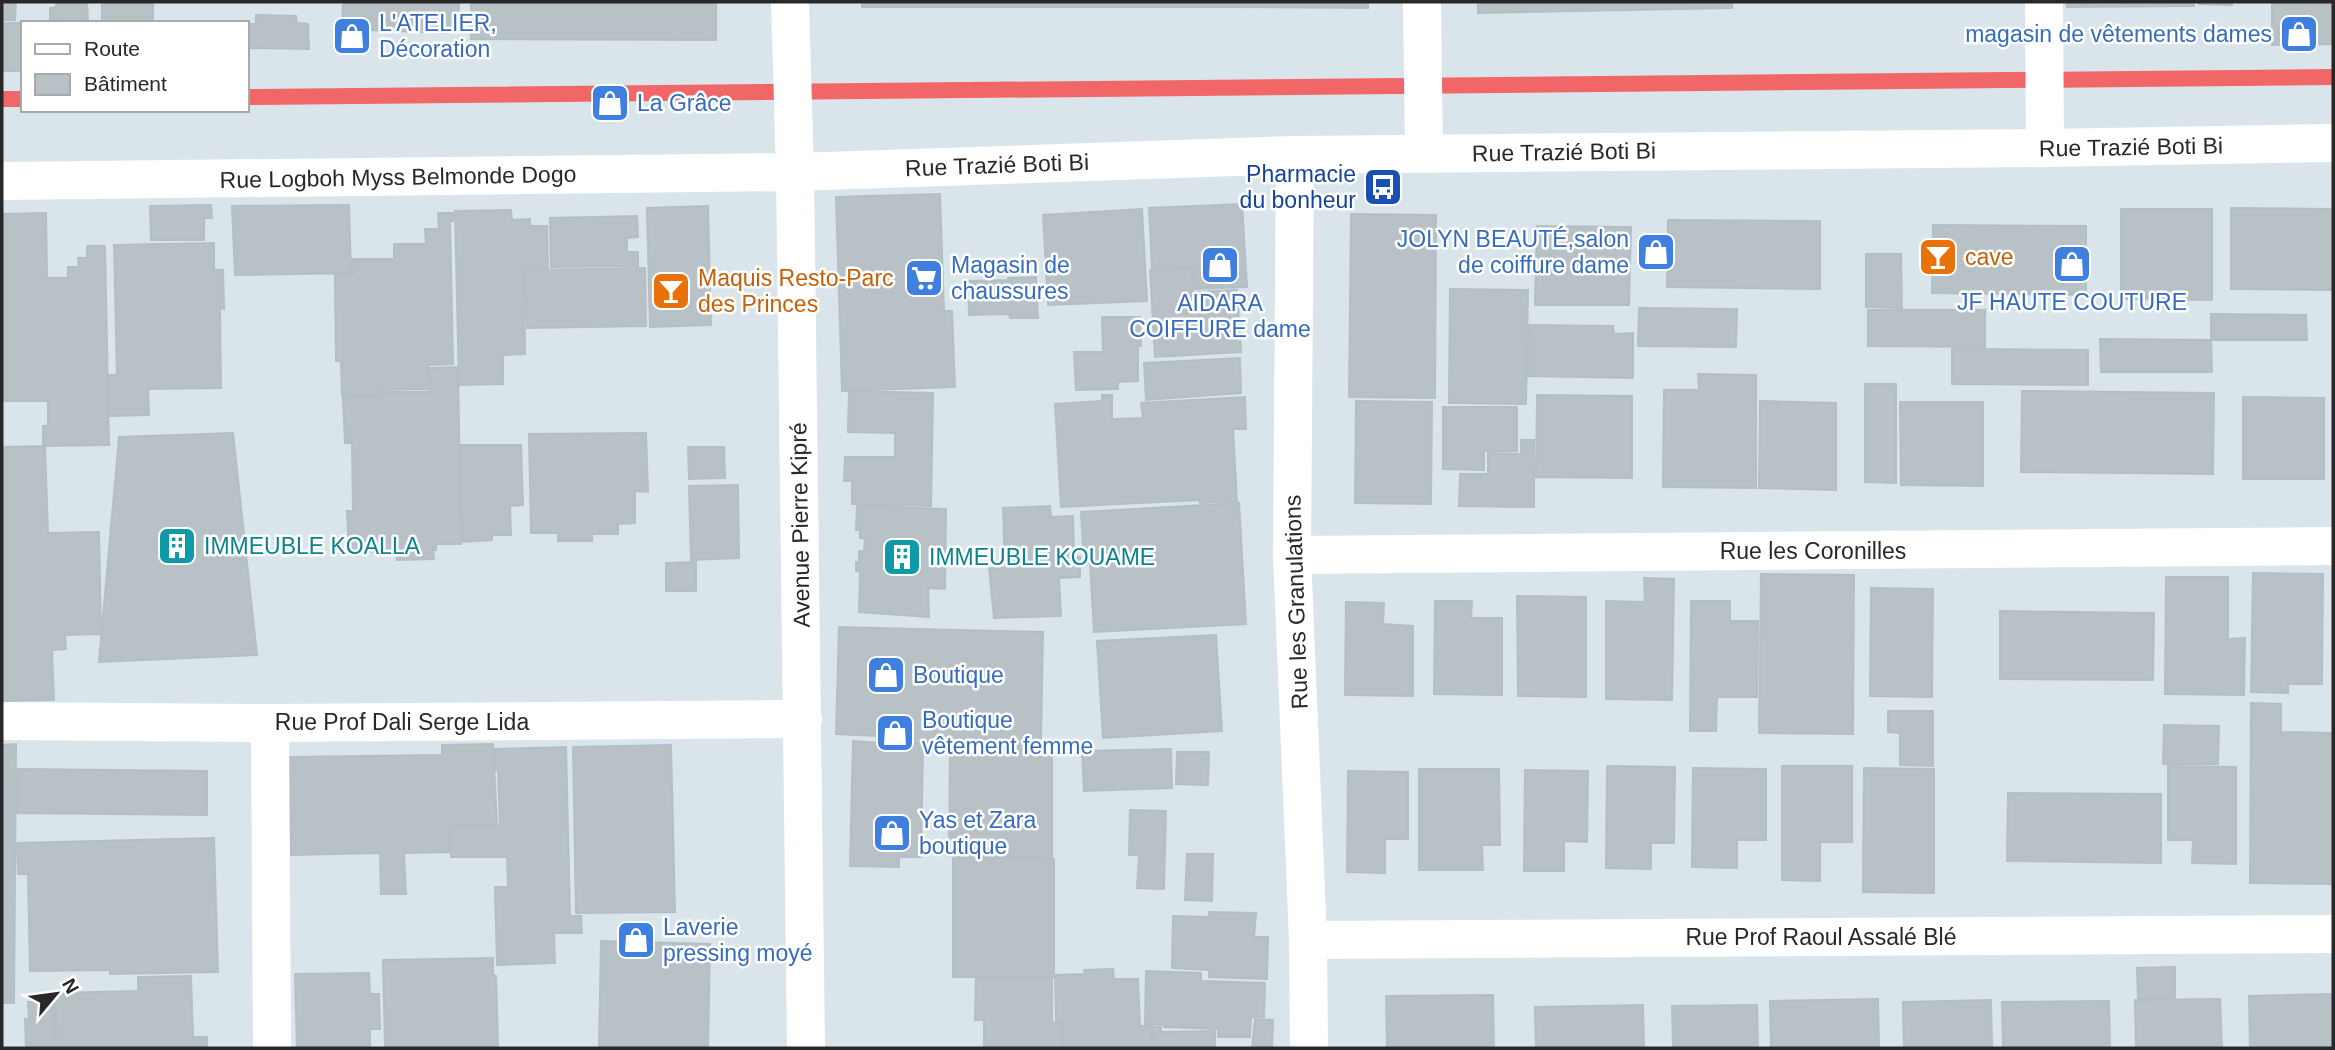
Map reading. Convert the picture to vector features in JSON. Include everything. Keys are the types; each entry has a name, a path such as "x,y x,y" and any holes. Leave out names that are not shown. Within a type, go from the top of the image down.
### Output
{"street":[{"name":"Avenue Pierre Kipré","path":"790,2 795,172 806,1048"},
{"path":"1422,2 1423,154"},
{"path":"2044,2 2045,148"},
{"name":"Rue Trazié Boti Bi","path":"795,172 1294,155 2333,143"},
{"name":"Rue les Granulations","path":"1294,155 1292,555 1308,940 1309,1048"},
{"name":"Rue Logboh Myss Belmonde Dogo","path":"2,181 795,172"},
{"name":"Rue les Coronilles","path":"1292,555 2333,546"},
{"name":"Rue Prof Dali Serge Lida","path":"2,721 270,723 803,719"},
{"path":"270,723 272,1048"},
{"name":"Rue Prof Raoul Assalé Blé","path":"1308,940 2333,934"}],"building":[{"path":"2,2 16,2 15,20 2,20"},
{"path":"56,2 87,2 88,21 50,19 50,8 56,7"},
{"path":"102,2 153,2 153,21 102,21"},
{"path":"343,2 459,2 458,28 447,28 447,33 342,29"},
{"path":"471,2 716,2 716,40 471,39"},
{"path":"862,2 1052,2 1052,7 862,7"},
{"path":"1052,2 1234,2 1234,7 1052,7"},
{"path":"1234,2 1368,2 1368,8 1234,7"},
{"path":"1478,2 1732,2 1732,8 1478,13"},
{"path":"2067,2 2194,2 2194,6 2067,7"},
{"path":"2232,2 2232,5 2199,4"},
{"path":"2272,2 2333,2 2333,44 2272,45"},
{"path":"256,15 296,16 297,23 308,24 309,49 248,48 248,24 256,24"},
{"path":"2,23 21,23 21,71 2,71"},
{"path":"940,194 944,311 952,311 955,387 842,391 836,197"},
{"path":"1242,204 1247,287 1195,289 1194,267 1152,269 1149,208"},
{"path":"211,205 212,218 204,218 204,240 151,240 150,206"},
{"path":"349,205 351,273 235,275 232,206"},
{"path":"708,206 711,325 650,327 647,208"},
{"path":"2231,208 2333,209 2333,290 2231,289"},
{"path":"1142,209 1147,301 1048,305 1043,215"},
{"path":"2121,209 2212,209 2212,300 2121,299"},
{"path":"511,210 512,220 530,219 530,226 547,226 548,268 524,268 525,354 503,355 503,384 459,385 455,211"},
{"path":"46,213 47,278 68,278 68,267 79,267 78,258 87,258 87,246 105,246 109,445 43,446 43,426 48,426 48,401 2,401 2,214"},
{"path":"438,213 453,213 453,221 450,221 453,364 428,365 429,389 374,390 375,395 342,396 341,361 336,361 335,275 353,275 352,259 394,259 394,244 426,244 425,229 439,229"},
{"path":"1351,214 1436,215 1435,398 1349,397"},
{"path":"637,216 638,237 627,238 627,252 638,252 638,266 551,267 550,218"},
{"path":"1668,220 1820,221 1820,289 1667,287"},
{"path":"1933,225 2086,226 2086,295 1932,293"},
{"path":"1537,226 1631,227 1629,305 1535,305"},
{"path":"214,243 214,270 223,270 224,309 220,308 221,388 148,389 149,415 110,416 109,375 117,375 114,245"},
{"path":"1866,254 1901,254 1902,308 1866,307"},
{"path":"645,268 646,326 527,328 526,270"},
{"path":"1192,269 1193,292 1237,290 1241,352 1155,357 1150,270"},
{"path":"1036,277 1038,318 1010,318 1009,314 969,315 968,281"},
{"path":"1450,289 1528,290 1526,404 1449,403"},
{"path":"1639,308 1737,309 1736,347 1638,346"},
{"path":"1868,310 1985,310 1985,347 1868,346"},
{"path":"2211,314 2306,315 2307,340 2211,340"},
{"path":"1102,317 1140,317 1138,381 1118,382 1118,389 1076,390 1074,352 1103,352"},
{"path":"1529,325 1613,326 1614,334 1633,333 1633,378 1528,376"},
{"path":"2100,339 2211,340 2212,372 2101,372"},
{"path":"1952,349 2088,350 2088,385 1952,384"},
{"path":"1240,358 1241,393 1146,400 1144,363"},
{"path":"458,367 461,544 436,544 436,550 433,549 434,559 397,560 396,551 349,552 347,511 353,511 352,443 345,443 343,398 377,397 377,392 430,392 430,368"},
{"path":"1698,374 1756,375 1756,488 1663,487 1664,390 1699,390"},
{"path":"1865,384 1896,384 1896,483 1865,482"},
{"path":"849,391 933,393 931,506 852,504 852,481 844,481 845,457 895,457 895,433 848,432"},
{"path":"2022,391 2214,393 2213,474 2021,472"},
{"path":"1102,395 1112,395 1112,419 1143,418 1141,403 1245,397 1246,429 1233,429 1237,501 1200,503 1199,500 1061,507 1055,404 1102,401"},
{"path":"1537,395 1632,396 1632,478 1536,477"},
{"path":"2243,397 2324,398 2324,479 2243,479"},
{"path":"1356,401 1432,402 1431,504 1355,503"},
{"path":"1760,401 1836,403 1836,490 1759,488"},
{"path":"1900,402 1983,402 1983,486 1901,485"},
{"path":"1443,407 1517,407 1517,451 1484,451 1484,470 1443,469"},
{"name":"IMMEUBLE KOALLA","path":"233,433 257,655 99,662 119,437"},
{"path":"646,433 648,492 635,491 635,523 618,524 618,534 592,534 592,541 558,541 558,533 531,533 529,434"},
{"path":"1521,440 1534,440 1534,507 1459,506 1460,474 1488,474 1488,453 1521,454"},
{"path":"460,445 521,445 523,505 510,506 511,535 492,535 492,540 463,542"},
{"path":"43,446 48,533 99,532 101,634 65,635 66,649 52,650 54,700 2,701 2,447"},
{"path":"688,447 724,447 725,478 689,479"},
{"path":"738,485 739,558 691,560 689,486"},
{"path":"1239,503 1246,624 1094,632 1090,563 1084,564 1081,512"},
{"name":"IMMEUBLE KOUAME","path":"857,506 946,509 945,589 928,588 929,617 859,612 860,572 856,571 856,562 859,562 859,551 864,552 865,539 860,538 860,530 856,530"},
{"path":"1050,506 1051,517 1073,516 1074,557 1080,557 1080,577 1059,578 1061,616 994,618 989,568 1005,568 1003,508"},
{"path":"696,562 696,591 666,591 666,563"},
{"path":"2253,573 2323,574 2322,684 2288,684 2288,693 2251,692"},
{"path":"1761,574 1854,575 1853,734 1759,733"},
{"path":"2166,577 2228,577 2228,639 2245,638 2244,695 2165,694"},
{"path":"1644,578 1674,579 1672,700 1606,699 1606,601 1645,602"},
{"path":"1871,588 1933,589 1932,697 1870,696"},
{"path":"1517,596 1586,597 1586,697 1518,696"},
{"path":"1435,601 1472,601 1471,618 1502,618 1502,695 1434,694"},
{"path":"1691,601 1730,601 1730,621 1758,621 1757,697 1717,697 1716,731 1690,731"},
{"path":"1346,602 1384,603 1383,624 1413,626 1413,696 1345,695"},
{"path":"2000,611 2154,613 2153,680 2000,679"},
{"path":"839,627 1043,632 1041,741 943,738 943,744 902,744 902,737 836,734"},
{"path":"1216,635 1222,731 1103,738 1097,641"},
{"path":"2251,703 2281,704 2281,732 2333,733 2333,884 2250,883"},
{"path":"1888,711 1933,711 1933,766 1900,765 1900,733 1888,732"},
{"path":"2164,725 2219,726 2218,764 2163,764"},
{"path":"853,741 923,746 921,857 899,857 899,867 850,866"},
{"path":"950,743 1052,743 1052,858 949,856"},
{"path":"16,744 14,1003 2,1003 2,745"},
{"path":"493,744 497,825 449,826 450,852 404,853 406,894 381,894 380,853 291,855 289,757 442,755 442,745"},
{"path":"671,745 675,912 576,913 573,747"},
{"path":"566,747 570,916 581,916 582,933 554,933 555,963 497,965 495,887 508,887 507,857 451,857 451,827 500,826 495,749"},
{"path":"1171,749 1172,788 1084,791 1082,751"},
{"path":"1177,752 1209,752 1208,785 1176,784"},
{"path":"1607,766 1675,767 1674,843 1651,843 1651,869 1606,868"},
{"path":"1782,766 1852,766 1852,842 1820,842 1820,881 1782,880"},
{"path":"2168,766 2236,767 2236,864 2192,863 2193,840 2168,840"},
{"path":"1693,768 1766,769 1766,840 1737,840 1737,868 1692,867"},
{"path":"1864,768 1934,769 1934,893 1863,892"},
{"path":"17,769 207,771 207,815 17,813"},
{"path":"1419,769 1499,769 1500,845 1482,845 1483,870 1419,870"},
{"path":"1525,770 1588,771 1587,842 1564,841 1564,871 1524,871"},
{"path":"1348,771 1408,772 1408,839 1385,839 1385,873 1347,872"},
{"path":"2008,793 2161,794 2161,863 2007,861"},
{"path":"1130,810 1166,811 1164,889 1137,888 1139,855 1129,855"},
{"path":"214,838 218,972 110,974 110,970 30,971 28,874 18,874 17,843"},
{"path":"1187,854 1213,854 1212,901 1185,900"},
{"path":"953,858 1054,859 1054,977 953,977"},
{"path":"1209,912 1256,913 1254,937 1268,937 1267,979 1209,977 1209,970 1172,968 1173,916 1209,917"},
{"path":"601,941 710,944 708,1048 599,1047"},
{"path":"493,958 498,1046 385,1048 383,960"},
{"path":"2175,967 2175,998 2138,999 2137,968"},
{"path":"1113,969 1114,979 1138,979 1140,1026 1152,1026 1152,1048 1063,1048 1063,1022 1056,1022 1055,975"},
{"path":"1146,971 1201,973 1201,981 1265,983 1264,1017 1251,1017 1250,1037 1218,1037 1218,1029 1145,1024"},
{"path":"369,973 370,994 379,994 380,1029 370,1029 370,1048 297,1048 295,974"},
{"path":"191,976 193,1037 207,1037 207,1048 57,1048 55,993 138,991 138,977"},
{"path":"976,978 1052,979 1052,1023 1061,1023 1061,1048 984,1048 984,1020 975,1020"},
{"path":"2331,994 2333,1048 2250,1048 2249,996"},
{"path":"1493,995 1494,1048 1387,1048 1386,996"},
{"path":"1878,999 1879,1048 1771,1048 1770,1001"},
{"path":"2220,999 2222,1048 2136,1048 2135,1000"},
{"path":"1991,1000 1992,1048 1904,1048 1903,1002"},
{"path":"2109,1001 2110,1048 2003,1048 2002,1002"},
{"path":"28,1002 54,1002 55,1048 26,1048 25,1019 29,1019"},
{"path":"1643,1005 1644,1048 1536,1048 1535,1007"},
{"path":"1757,1005 1758,1048 1673,1048 1672,1006"},
{"path":"1255,1019 1273,1020 1272,1048 1252,1048"},
{"path":"1153,1027 1161,1027 1161,1032 1215,1031 1215,1048 1154,1048"}],"waterway":[{"path":"248,97 2333,77"},
{"path":"2,99 21,99"}],"place":[{"name":"magasin de vêtements dames","path":"2299,34"},
{"name":"L'ATELIER, Décoration","path":"352,36"},
{"name":"La Grâce","path":"610,103"},
{"name":"Pharmacie du bonheur","path":"1383,187"},
{"name":"JOLYN BEAUTÉ,salon de coiffure dame","path":"1656,252"},
{"name":"cave","path":"1938,257"},
{"name":"JF HAUTE COUTURE","path":"2072,264"},
{"name":"AIDARA COIFFURE dame","path":"1220,265"},
{"name":"Magasin de chaussures","path":"924,278"},
{"name":"Maquis Resto-Parc des Princes","path":"671,291"},
{"name":"IMMEUBLE KOALLA","path":"177,546"},
{"name":"IMMEUBLE KOUAME","path":"902,557"},
{"name":"Boutique","path":"886,675"},
{"name":"Boutique vêtement femme","path":"895,733"},
{"name":"Yas et Zara boutique","path":"892,833"},
{"name":"Laverie pressing moyé","path":"636,940"}]}
